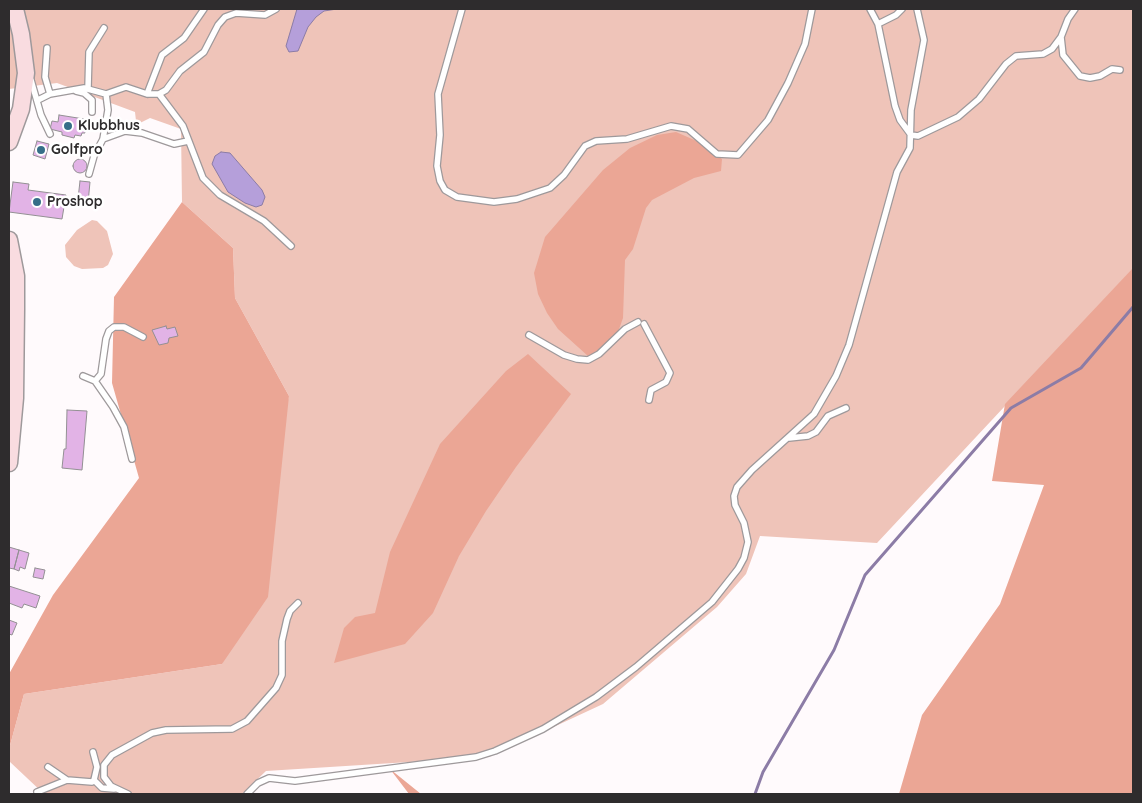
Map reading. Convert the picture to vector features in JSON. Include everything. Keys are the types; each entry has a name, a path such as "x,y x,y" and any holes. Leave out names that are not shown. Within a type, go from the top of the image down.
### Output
{"street":[{"path":"9,142 21,109 26,73 23,41 15,9"},
{"path":"9,240 16,276 15,398 9,463"}],"lane":[{"path":"147,94 162,55 184,38 204,9"},
{"path":"38,100 50,94 88,88 106,94 126,87 147,94 159,94 166,90 180,71 204,52 218,25 225,17 236,13 265,15 276,9"},
{"path":"462,9 438,94 440,135 437,166 440,180 445,190 457,197 494,202 517,200 550,188 564,175 585,146 596,141 627,138 671,126 688,130 717,154 738,155 768,120 788,83 805,44 812,9"},
{"path":"870,9 878,24 895,106 900,120 911,135 918,136 958,117 979,99 1006,64 1016,56 1043,54 1052,49 1061,37 1068,19 1075,9"},
{"path":"878,24 896,15 902,9"},
{"path":"247,794 258,783 269,778 295,781 476,757 496,752 543,729 596,698 636,667 712,602 738,569 744,558 748,542 744,523 734,505 734,496 738,487 752,470 814,414 836,376 849,345 897,172 910,148 911,110 924,40 917,9"},
{"path":"88,88 89,52 104,28"},
{"path":"1061,37 1063,55 1080,76 1090,78 1100,76 1112,69 1120,70"},
{"path":"47,48 45,77 50,94"},
{"path":"26,73 30,75 41,115 50,134"},
{"path":"71,90 84,93 92,100 92,112"},
{"path":"89,174 94,156 103,139 108,110 106,94"},
{"path":"159,94 183,126 204,178 220,195 264,221 291,246"},
{"path":"103,139 126,132 142,133 174,144 188,141"},
{"path":"529,335 564,355 588,360 599,354 625,329 638,322"},
{"path":"644,324 670,373 666,382 651,390 649,400"},
{"path":"95,381 101,374 109,331 114,327 124,327 143,337"},
{"path":"83,376 95,381 124,427 132,458"},
{"path":"789,438 808,436 816,432 828,416 846,408"},
{"path":"96,764 152,733 166,730 232,729 247,722 276,688 282,675 282,641 286,619 290,611 298,603"},
{"path":"93,752 96,764 94,780"},
{"path":"112,755 104,765 104,777 111,786 127,794"},
{"path":"48,767 67,780"},
{"path":"38,792 67,780 92,782 94,780"},
{"path":"94,780 102,788 127,794"}],"shaded area":[{"path":"9,9 1133,9 1133,269 877,543 760,536 746,574 717,607 603,704 489,757 266,771 242,794 44,794 9,761 9,749 24,694 222,664 289,396 235,298 233,248 182,202 181,129 150,118 140,123 136,121 135,112 57,83 9,89"},
{"path":"297,9 337,9 324,11 316,17 308,27 298,51 289,52 286,46"},
{"path":"676,132 699,142 722,159 721,171 694,178 652,200 646,208 633,249 625,260 623,318 618,332 597,353 588,356 558,329 547,313 538,294 534,273 545,237 603,170 630,148 657,135"},
{"path":"221,152 230,153 262,190 265,197 262,205 256,207 245,203 228,192 212,164 215,156"},
{"path":"182,202 233,248 235,298 289,396 268,597 222,664 24,694 9,749 9,674 53,595 139,478 112,383 114,297"},
{"path":"92,220 97,221 107,231 113,254 108,265 103,268 82,269 74,266 66,257 65,245 77,230"},
{"path":"1133,268 1133,794 899,794 922,715 1000,604 1044,485 992,481 1005,404"},
{"path":"528,354 571,394 516,467 486,511 459,556 433,613 405,644 334,663 344,628 355,617 375,613 390,552 440,444 506,371"},
{"path":"390,769 421,794 409,794"}],"building":[{"name":"Klubbhus","path":"59,115 84,119 84,123 86,123 85,133 82,133 81,136 75,135 74,138 50,129 52,121 58,122"},
{"name":"Golfpro","path":"37,141 49,144 45,159 33,155"},
{"path":"80,159 85,161 87,166 85,171 80,173 75,171 73,166 75,161"},
{"path":"80,181 90,182 88,203 78,199"},
{"name":"Proshop","path":"13,182 29,184 28,190 66,195 62,219 9,212"},
{"path":"166,326 167,329 175,327 178,336 169,338 168,343 159,345 152,330"},
{"path":"67,410 87,411 82,470 62,468 64,449 66,449"},
{"path":"9,547 19,550 14,569 9,568"},
{"path":"19,550 29,553 25,569 20,567 19,571 14,569"},
{"path":"35,568 45,570 43,579 33,577"},
{"path":"9,586 40,596 36,608 24,604 22,608 9,603"},
{"path":"9,620 17,623 12,635 9,634"}],"waterway":[{"path":"755,794 763,772 834,650 865,575 1011,408 1081,368 1133,307"}],"place":[{"name":"Klubbhus","path":"68,126"},
{"name":"Golfpro","path":"41,150"},
{"name":"Proshop","path":"37,202"}]}
